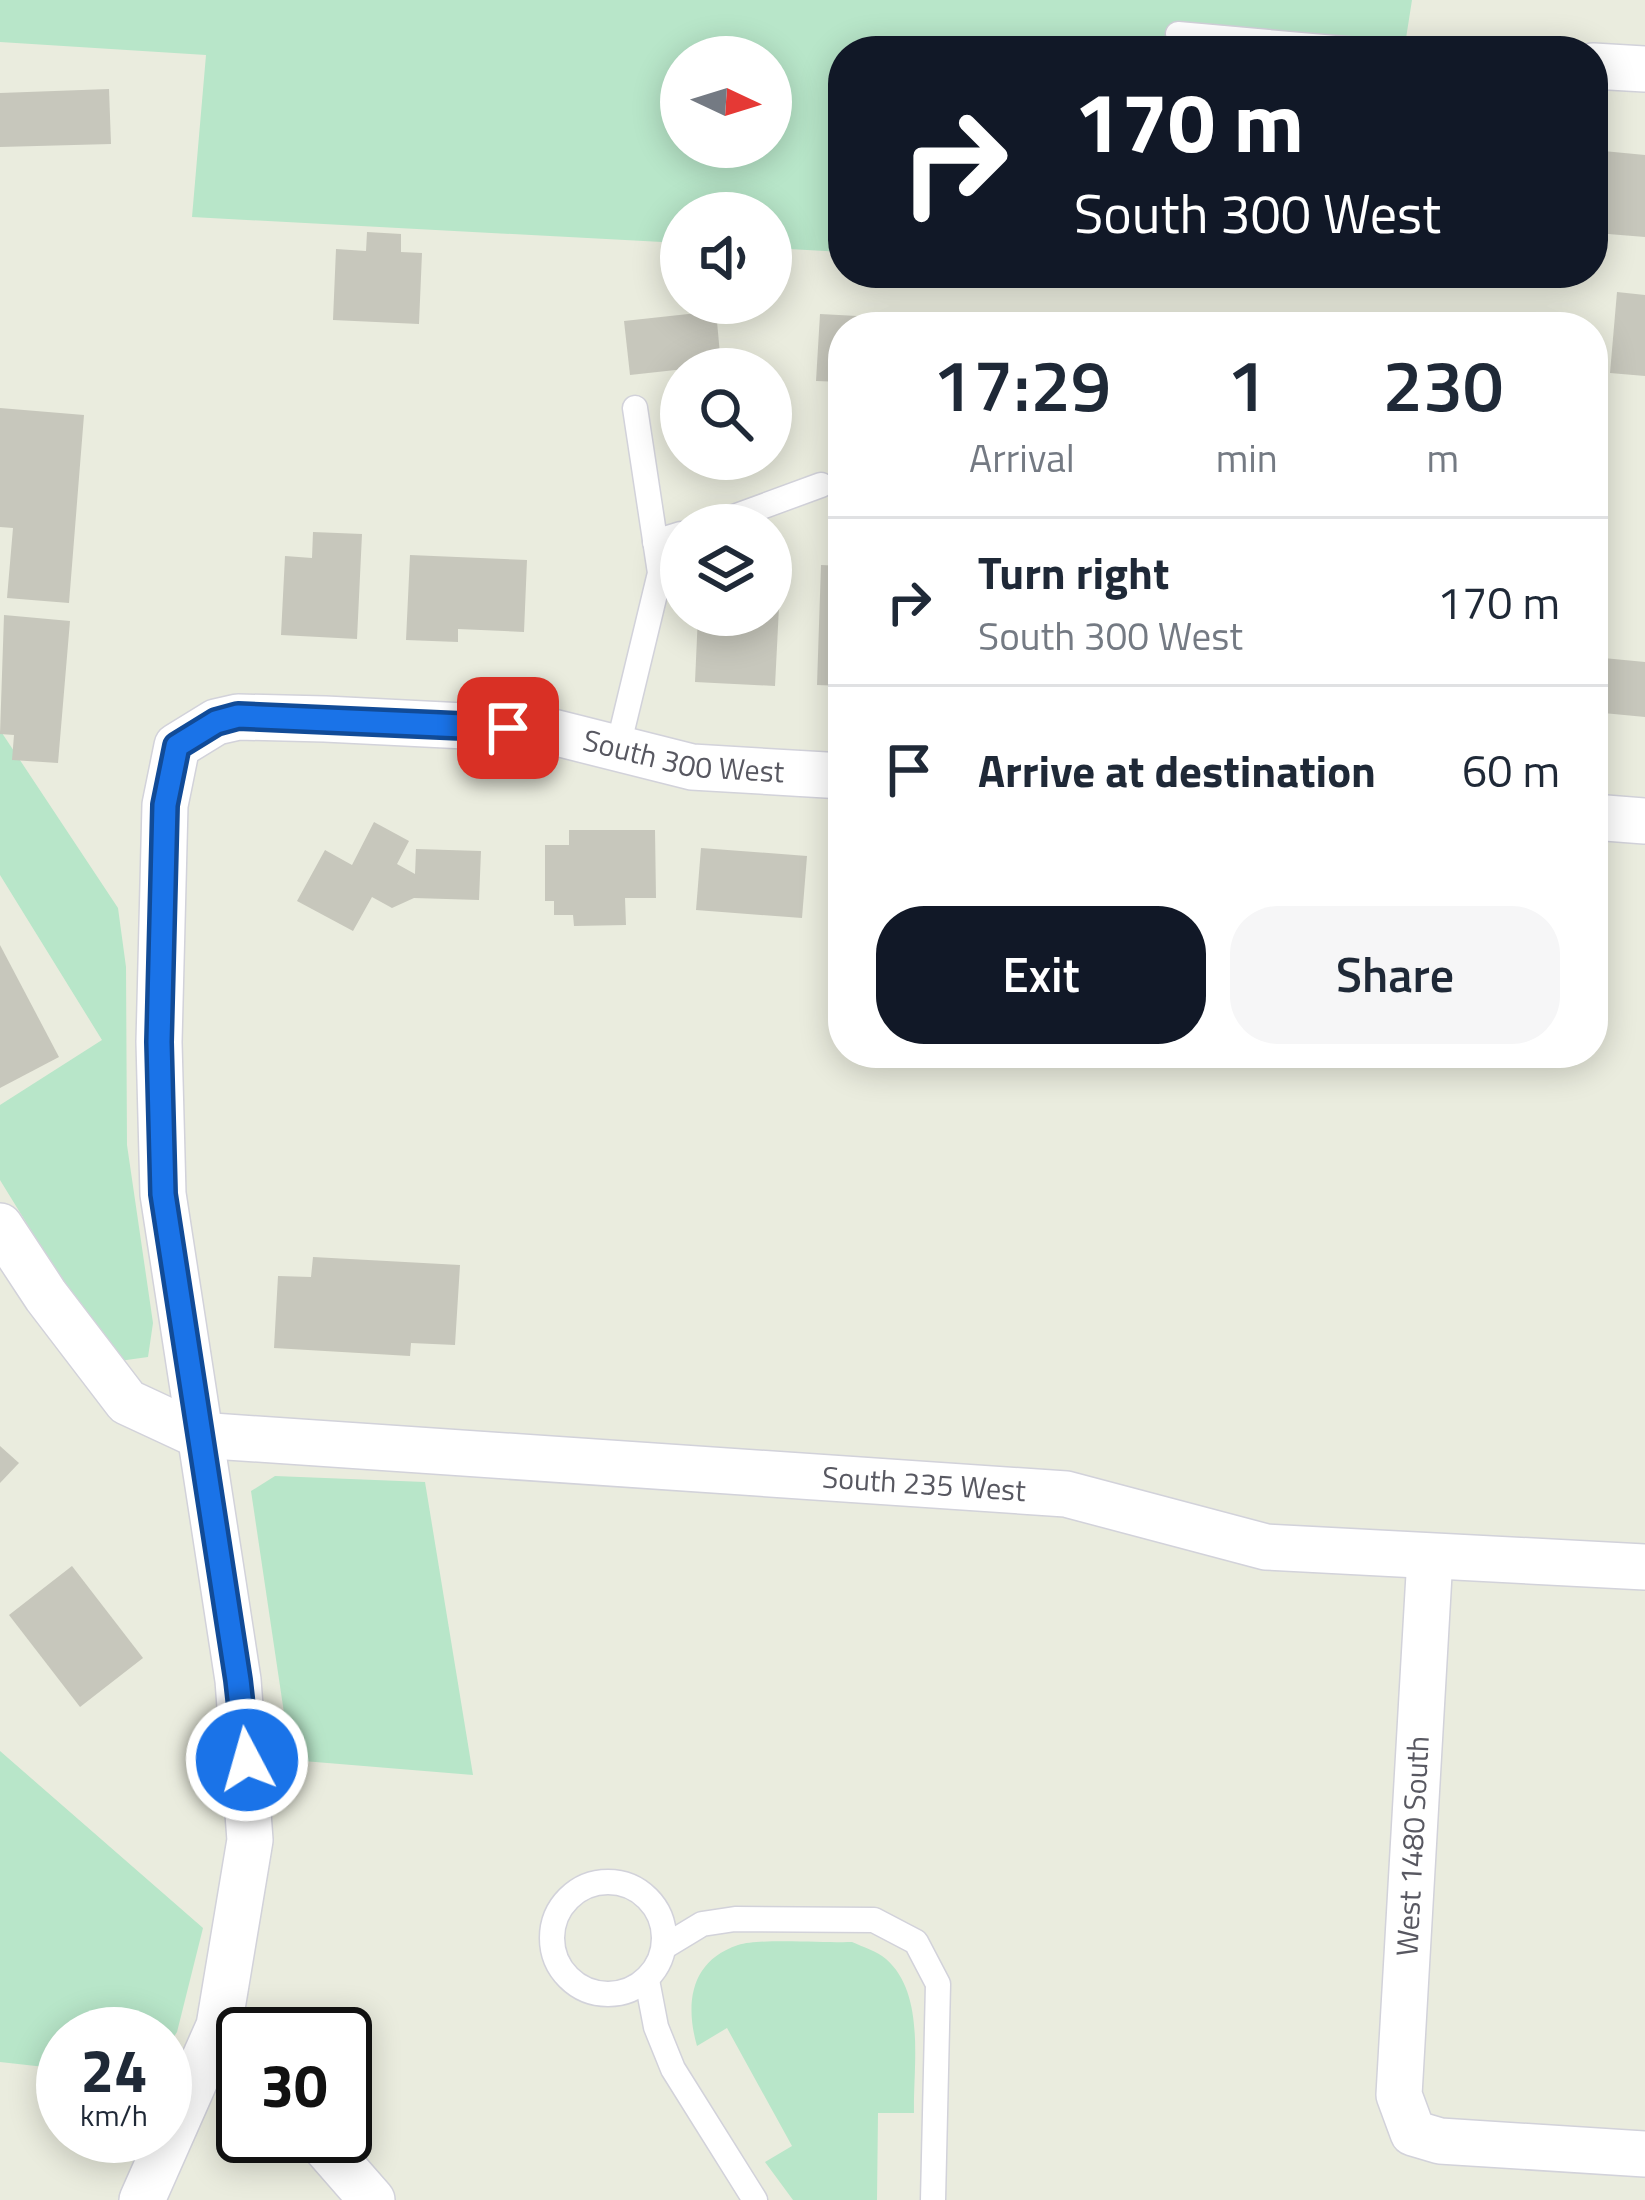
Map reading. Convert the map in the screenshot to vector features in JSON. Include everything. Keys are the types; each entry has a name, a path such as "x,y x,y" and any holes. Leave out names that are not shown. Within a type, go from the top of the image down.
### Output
{"street":[{"path":"1608,67 1645,69"},
{"name":"South 300 West","path":"198,1435 163,1194 159,1116 165,805 177,746 216,722 238,716 545,730 692,767 828,775"},
{"path":"1608,818 1645,820"},
{"path":"0,1226 46,1296 127,1402 198,1435 238,1680 248,1780 250,1840 234,2007"},
{"name":"South 235 West","path":"198,1435 1066,1495 1266,1547 1645,1568"},
{"name":"West 1480 South","path":"1430,1557 1399,2095 1413,2133 1440,2141 1645,2154"},
{"path":"142,2200 216,2066"},
{"path":"340,2163 372,2200"}],"lane":[{"path":"1178,34 1200,36"},
{"path":"618,747 660,573 635,408"},
{"path":"769,504 821,485"},
{"path":"655,542 660,540"},
{"path":"664,1947 658,1911 630,1886 612,1881 577,1891 554,1921 555,1958 578,1987 595,1994 632,1990 647,1980 664,1947 702,1924 735,1918 874,1920 916,1942 938,1984 933,2200"},
{"path":"647,1980 656,2026 673,2068 755,2200"}],"green space":[{"path":"0,0 1412,0 1406,36 828,36 828,251 792,249 792,192 660,192 660,242 192,217 206,55 0,42"},
{"path":"0,730 118,908 126,967 127,1145 153,1323 148,1357 112,1362 0,1180 0,1105 102,1040 0,875"},
{"path":"275,1476 425,1482 473,1775 291,1760 251,1491"},
{"path":"0,1751 203,1928 183,2007 36,2007 36,2066 0,2062"},
{"path":"852,1942 886,1959 907,1991 915,2032 914,2113 878,2113 877,2200 793,2200 765,2162 792,2146 727,2028 697,2046 692,2015 695,1986 710,1962 738,1945"}],"building":[{"path":"109,89 111,144 0,147 0,93"},
{"path":"1608,151 1645,155 1645,237 1608,234"},
{"path":"367,232 401,234 401,252 422,253 419,324 333,320 336,249 366,251"},
{"path":"1617,292 1645,295 1645,376 1610,373"},
{"path":"820,314 828,314 828,381 816,381"},
{"path":"660,317 660,324 717,324 719,348 660,348 660,372 630,375 624,321"},
{"path":"0,408 84,415 69,603 7,598 13,528 0,527"},
{"path":"313,532 362,534 357,639 281,635 285,556 312,558"},
{"path":"410,555 527,560 524,632 458,629 458,642 406,640"},
{"path":"821,565 828,565 828,685 817,685"},
{"path":"4,615 70,621 58,763 12,760 14,735 0,734"},
{"path":"697,636 778,636 775,686 695,682"},
{"path":"1608,658 1645,662 1645,717 1608,713"},
{"path":"374,822 409,841 397,864 415,874 416,849 481,851 479,900 414,898 392,908 372,897 353,931 297,901 325,850 352,865"},
{"path":"569,830 655,830 656,898 625,898 626,925 574,926 573,915 554,915 554,901 545,901 545,845 569,845"},
{"path":"701,848 807,856 802,918 696,910"},
{"path":"0,945 59,1057 0,1088"},
{"path":"313,1257 460,1265 455,1345 411,1343 410,1356 274,1348 278,1276 311,1277"},
{"path":"0,1446 19,1463 0,1483"},
{"path":"72,1566 143,1658 80,1707 9,1615"}],"route":[{"path":"247,1760 163,1194 159,1042 165,805 177,746 216,722 238,716 508,728"}]}
